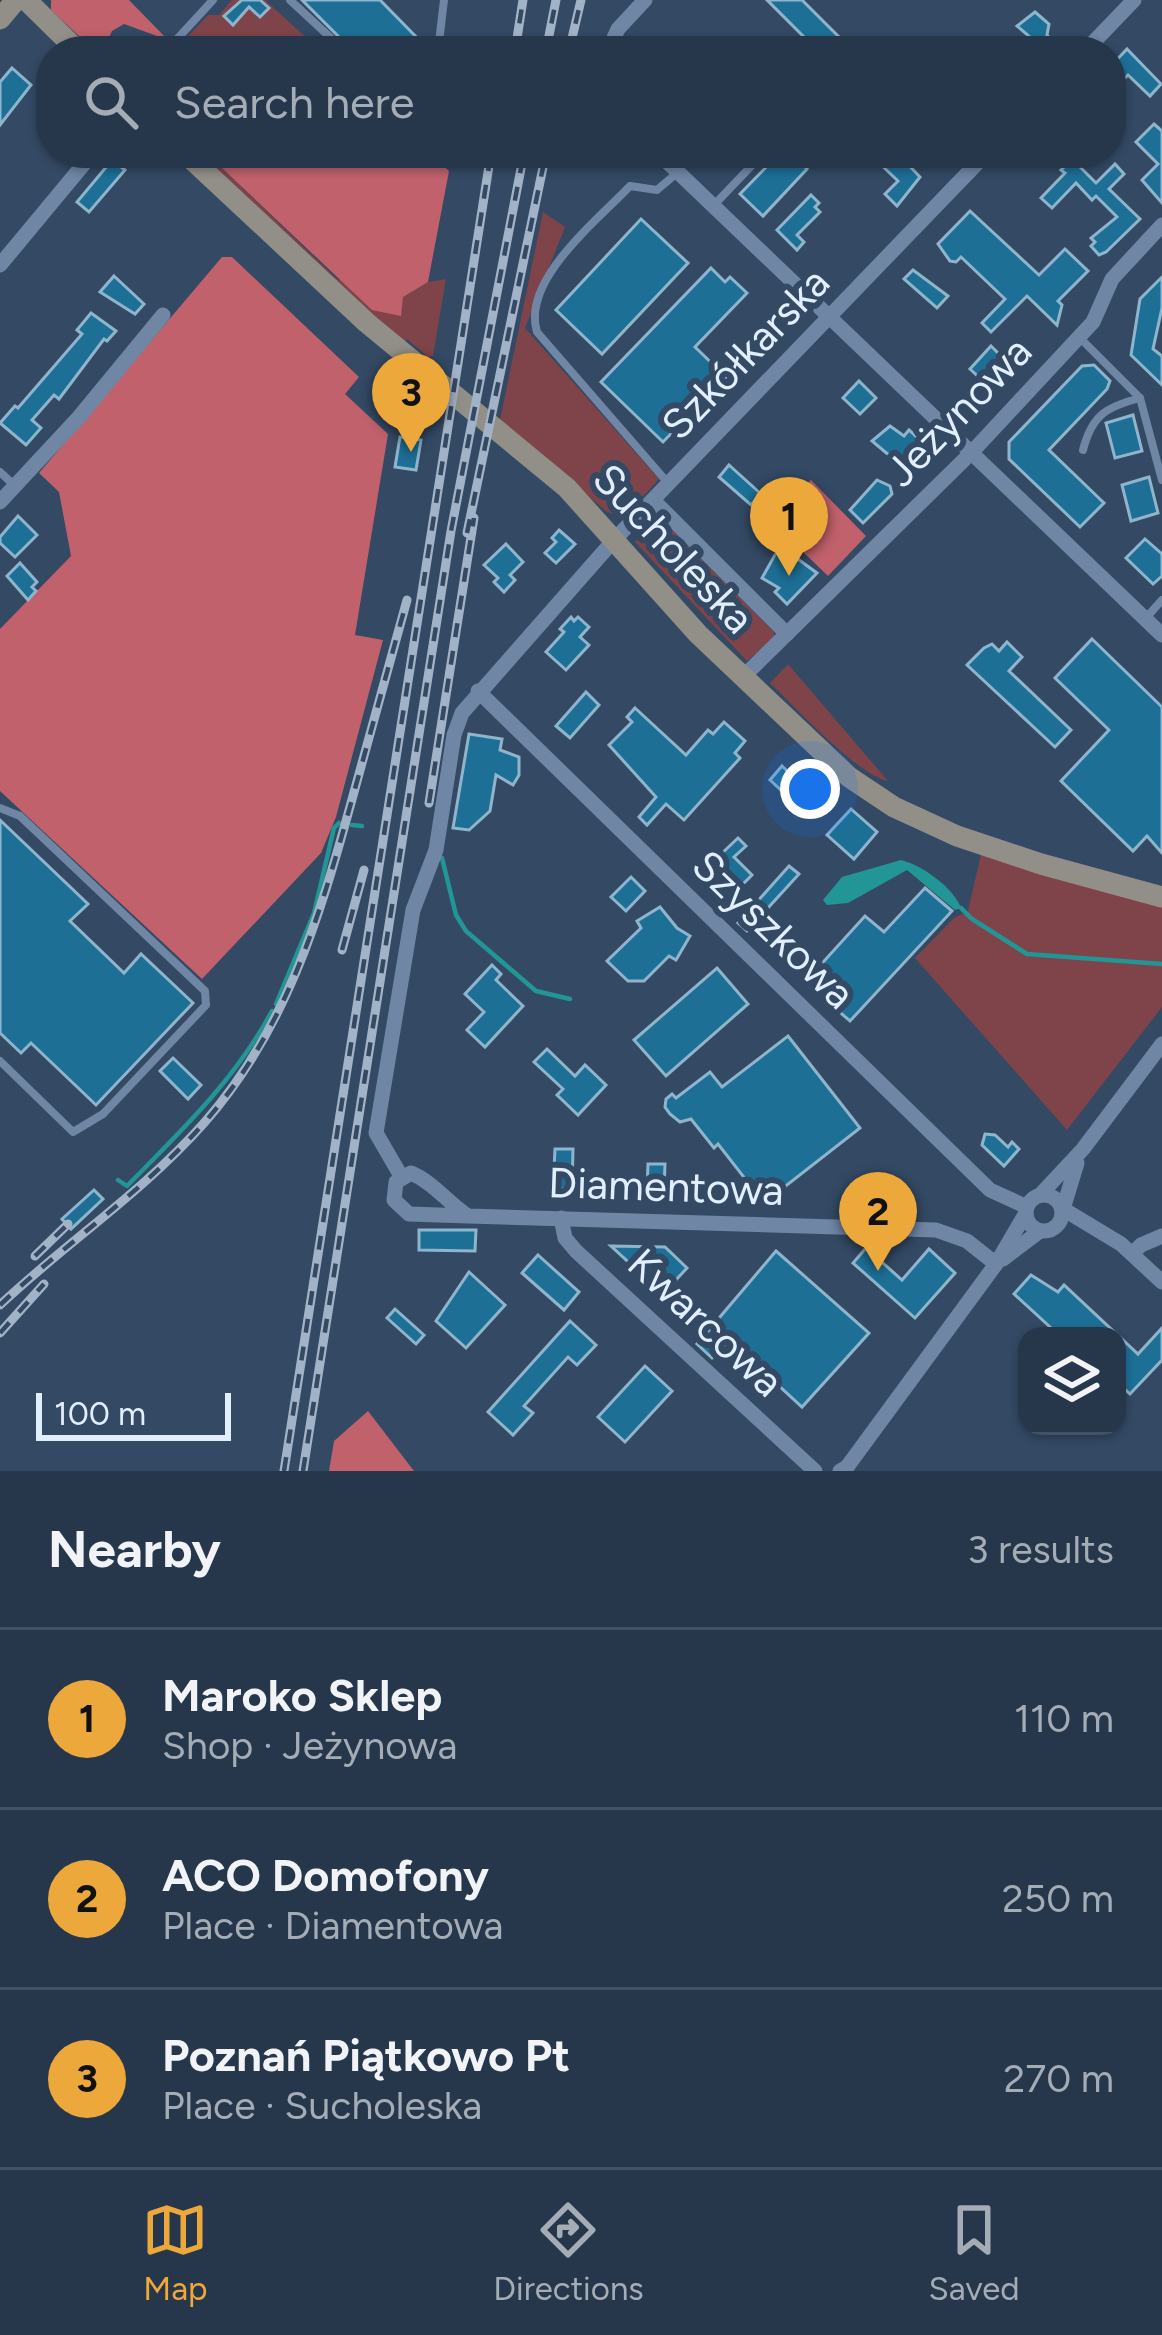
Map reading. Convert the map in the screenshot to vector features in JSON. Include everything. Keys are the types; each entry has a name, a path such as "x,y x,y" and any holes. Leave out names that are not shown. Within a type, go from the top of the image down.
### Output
{"street":[{"path":"0,19 16,0"},
{"path":"26,0 63,36"},
{"path":"615,36 645,0"},
{"path":"1099,36 1134,0"},
{"path":"0,265 81,168"},
{"name":"Sucholeska","path":"201,168 351,308 548,471 743,677 838,767 894,807 997,850 1162,897"},
{"path":"678,168 1162,635"},
{"name":"Szkółkarska","path":"401,1176 376,1133 413,910 436,850 461,713 772,368 830,317 973,168"},
{"name":"Jeżynowa","path":"743,677 972,452 1079,338 1093,322 1112,279 1162,225"},
{"path":"0,502 79,417 163,315"},
{"path":"653,500 787,634"},
{"name":"Szyszkowa","path":"478,691 991,1190 1031,1205"},
{"path":"840,1471 996,1264 1031,1205 1083,1149 1162,1044"},
{"path":"996,1264 1060,1222 1083,1149"},
{"path":"401,1176 421,1177 445,1202 469,1216"},
{"name":"Diamentowa","path":"401,1176 393,1190 394,1200 409,1214 936,1230 967,1241 996,1264"},
{"path":"1031,1205 1052,1196 1162,1282"},
{"path":"1031,1205 1030,1224 1108,1236"},
{"name":"Kwarcowa","path":"561,1218 565,1238 576,1251 815,1471"},
{"path":"1132,1254 1162,1236"}],"lane":[{"path":"180,36 213,0"},
{"path":"290,0 329,36"},
{"path":"440,36 444,0"},
{"path":"668,168 657,190 630,186 544,278 534,323 669,484"},
{"path":"713,206 749,168"},
{"path":"1079,338 1140,398 1162,480"},
{"path":"1083,450 1100,411 1140,398"},
{"path":"0,472 15,486"},
{"path":"1145,619 1162,600"},
{"path":"0,808 20,816 205,991 206,1005 104,1114 73,1132 0,1061"}],"shaded area":[{"path":"51,0 129,0 164,36 124,24 110,36 79,36 51,10"},
{"path":"232,0 265,0 305,36 188,36 208,15 219,15"},
{"path":"212,168 222,168 337,279 403,297 428,282 446,279 433,356 407,339 403,343"},
{"path":"222,168 446,168 428,282 403,297 401,316 372,310"},
{"path":"543,212 565,227 525,328 659,479 620,516 607,512 500,420"},
{"path":"222,257 232,257 359,377 345,394 388,434 355,635 383,640 336,817 321,853 202,979 0,791 0,629 71,556 59,492 39,473"},
{"path":"811,480 866,536 828,576 770,520"},
{"path":"659,517 774,632 774,638 747,661 635,542"},
{"path":"788,664 888,781 844,754 770,683"},
{"path":"981,854 1162,906 1162,1007 1067,1130 915,958 954,918 968,911"},
{"path":"901,860 936,878 961,908 955,910 907,870 848,903 827,905 823,900 842,877"},
{"path":"368,1411 414,1471 329,1471 334,1441"}],"building":[{"path":"242,0 260,0 269,8 260,17 249,7 233,25 224,16"},
{"path":"302,0 380,0 415,36 338,36"},
{"path":"767,0 802,0 838,36 803,36"},
{"path":"1035,12 1049,24 1048,36 1029,36 1017,26"},
{"path":"1126,50 1161,84 1150,96 1126,77"},
{"path":"12,68 31,85 0,125 0,82"},
{"path":"1154,124 1162,131 1162,203 1142,180 1158,164 1136,142"},
{"path":"105,168 125,170 89,212 77,202"},
{"path":"765,168 807,169 763,216 740,194"},
{"path":"884,168 911,168 920,177 897,206 885,194 898,181"},
{"path":"1081,168 1096,183 1111,168 1124,174 1109,189 1140,219 1106,252 1099,255 1091,238 1117,217 1096,196 1092,200 1076,183 1052,208 1041,198 1065,173 1061,170"},
{"path":"811,195 820,212 797,235 804,242 797,250 777,230"},
{"path":"970,211 1039,275 1065,249 1088,271 1058,301 1062,305 1057,325 1027,296 991,332 982,323 1005,299 961,257 950,261 938,244"},
{"path":"641,219 688,263 602,354 556,310"},
{"path":"711,268 747,293 695,347 726,377 663,442 601,382"},
{"path":"913,270 948,296 937,308 904,279"},
{"path":"114,276 144,304 135,314 100,292"},
{"path":"1162,277 1162,308 1153,349 1162,356 1162,385 1131,355 1140,299"},
{"path":"91,313 116,331 104,339 59,399 54,395 32,420 41,428 26,445 0,423 82,334 77,330"},
{"path":"991,346 1008,363 987,385 970,369"},
{"path":"1094,365 1110,381 1107,389 1049,450 1104,503 1080,527 1009,459 1009,442 1082,366"},
{"path":"859,381 876,398 860,414 843,398"},
{"path":"1133,415 1142,451 1115,458 1106,423"},
{"path":"890,426 904,436 909,430 922,442 909,458 896,461 872,441"},
{"path":"400,437 421,440 416,470 395,467"},
{"path":"729,465 761,494 751,505 719,477"},
{"path":"1149,477 1158,513 1131,521 1122,485"},
{"path":"877,480 890,486 892,494 863,523 850,510"},
{"path":"18,516 37,535 15,557 0,537"},
{"path":"559,530 575,544 556,563 545,553 556,542 552,538"},
{"path":"1145,539 1162,554 1162,576 1153,584 1126,558"},
{"path":"506,544 523,562 510,575 515,580 504,592 484,565"},
{"path":"780,546 817,573 787,604 775,592 779,588 762,578"},
{"path":"20,563 37,582 28,600 7,576"},
{"path":"571,617 589,627 580,637 589,645 566,670 546,652"},
{"path":"1092,639 1162,707 1162,853 1147,836 1133,851 1061,781 1109,730 1055,678"},
{"path":"1007,642 1022,657 1009,671 1071,730 1055,747 967,665 984,648 992,644 999,651"},
{"path":"586,692 599,705 570,738 556,726"},
{"path":"635,708 686,755 708,730 713,734 724,722 745,741 735,753 740,758 684,820 666,804 647,825 639,817 656,797 609,745 632,722 627,717"},
{"path":"469,734 502,739 500,750 519,757 519,775 513,785 496,775 490,811 469,830 453,828"},
{"path":"782,766 810,792 798,806 770,780"},
{"path":"851,809 877,832 854,859 827,835"},
{"path":"0,820 88,904 70,921 124,973 141,954 193,1003 96,1105 31,1043 21,1053 0,1033"},
{"path":"738,838 746,846 734,857 752,875 726,901 698,876"},
{"path":"789,866 799,874 747,931 738,923"},
{"path":"631,877 645,891 626,911 611,897"},
{"path":"925,888 952,911 850,1021 805,982 865,916 884,932"},
{"path":"660,907 690,936 676,960 669,956 644,981 628,981 607,961 641,928 637,921"},
{"path":"492,965 501,974 496,980 523,1006 485,1047 467,1030 484,1012 465,994"},
{"path":"717,968 748,1004 666,1076 634,1040"},
{"path":"788,1036 860,1128 764,1203 718,1144 714,1148 691,1119 680,1122 670,1114 666,1099 672,1094 676,1098 710,1072 722,1087"},
{"path":"547,1049 575,1076 585,1065 606,1085 578,1115 557,1095 563,1089 534,1062"},
{"path":"173,1058 201,1085 188,1099 160,1071"},
{"path":"985,1134 1019,1149 1004,1166 982,1145"},
{"path":"555,1149 573,1149 572,1189 553,1189"},
{"path":"648,1164 665,1164 664,1192 647,1191"},
{"path":"94,1190 103,1199 71,1229 62,1219"},
{"path":"419,1230 476,1230 475,1251 419,1250"},
{"path":"611,1246 665,1247 687,1268 663,1294"},
{"path":"866,1248 902,1280 929,1249 955,1273 915,1318 853,1263"},
{"path":"776,1251 869,1333 802,1407 729,1340 712,1358 697,1344"},
{"path":"538,1255 579,1292 564,1310 522,1273"},
{"path":"469,1272 505,1305 466,1348 436,1321"},
{"path":"1031,1275 1058,1292 1064,1285 1109,1327 1050,1327 1014,1294"},
{"path":"395,1309 424,1335 416,1344 387,1318"},
{"path":"570,1321 596,1345 577,1365 568,1357 524,1406 533,1413 513,1435 488,1412"},
{"path":"1162,1328 1162,1360 1130,1394 1126,1390 1126,1343 1138,1354"},
{"path":"645,1366 672,1391 625,1442 598,1417"}],"waterway":[{"path":"276,1004 314,913 339,823"},
{"path":"352,825 362,826"},
{"path":"442,858 456,915 466,931 536,991 570,999"},
{"path":"961,908 1027,954 1162,964"},
{"path":"118,1180 127,1186 187,1125 241,1060 272,1011"}],"railway":[{"path":"517,36 523,0"},
{"path":"549,36 556,0"},
{"path":"573,36 581,0"},
{"path":"284,1471 489,168"},
{"path":"303,1471 451,531 521,168"},
{"path":"467,533 543,168"},
{"path":"429,803 474,518"},
{"path":"0,1305 180,1148 233,1087 257,1050 312,931 407,600"},
{"path":"342,950 364,870"},
{"path":"35,1256 68,1224"},
{"path":"0,1333 44,1284"}],"place":[{"name":"Poznań Piątkowo Pt","path":"411,452"},
{"name":"Maroko Sklep","path":"789,576"},
{"name":"ACO Domofony","path":"878,1271"}]}
